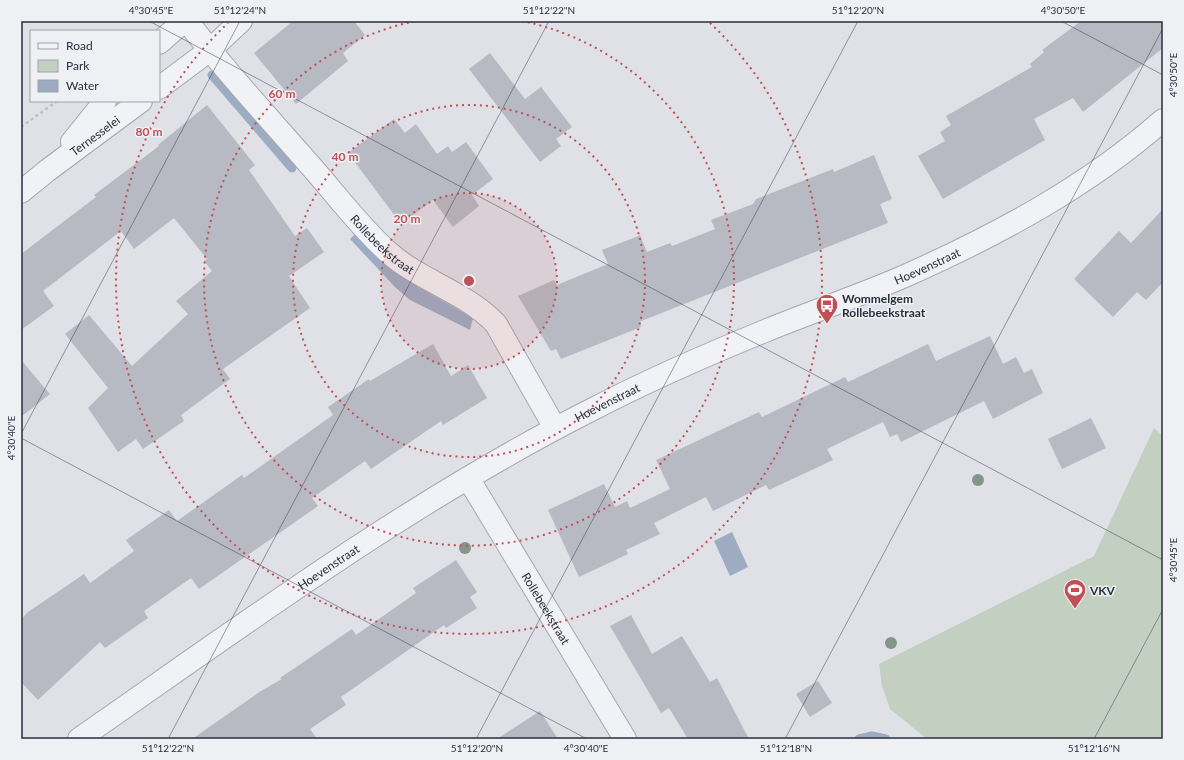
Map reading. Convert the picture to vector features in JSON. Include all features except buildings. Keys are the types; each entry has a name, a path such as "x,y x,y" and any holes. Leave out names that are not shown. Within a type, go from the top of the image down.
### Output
{"street":[{"path":"160,42 186,21 210,50"},
{"path":"160,87 210,50 241,21"},
{"name":"Rollebeekstraat","path":"210,50 388,252 409,269 474,305 496,324 555,428"},
{"name":"Ternesselei","path":"48,170 104,102"},
{"name":"Ternesselei","path":"21,192 48,170 140,102"},
{"name":"Hoevenstraat","path":"80,739 358,546 468,478 555,428 680,367 766,330 903,277 990,236 1075,187 1163,120"},
{"name":"Rollebeekstraat","path":"468,478 625,739"}],"path":[{"path":"21,127 56,102"}],"green space":[{"name":"VKV","path":"1154,428 1163,436 1163,739 927,739 890,709 882,686 879,664 1094,556"}],"water":[{"path":"357,232 404,277 418,287 473,318 470,330 410,300 395,287 350,239"},
{"path":"732,532 748,567 730,576 714,541"}],"waterway":[{"path":"212,75 292,168"},
{"path":"859,739 872,736 886,739"}],"place":[{"name":"Wommelgem Rollebeekstraat","path":"827,324"},
{"name":"VKV","path":"1075,610"}]}
